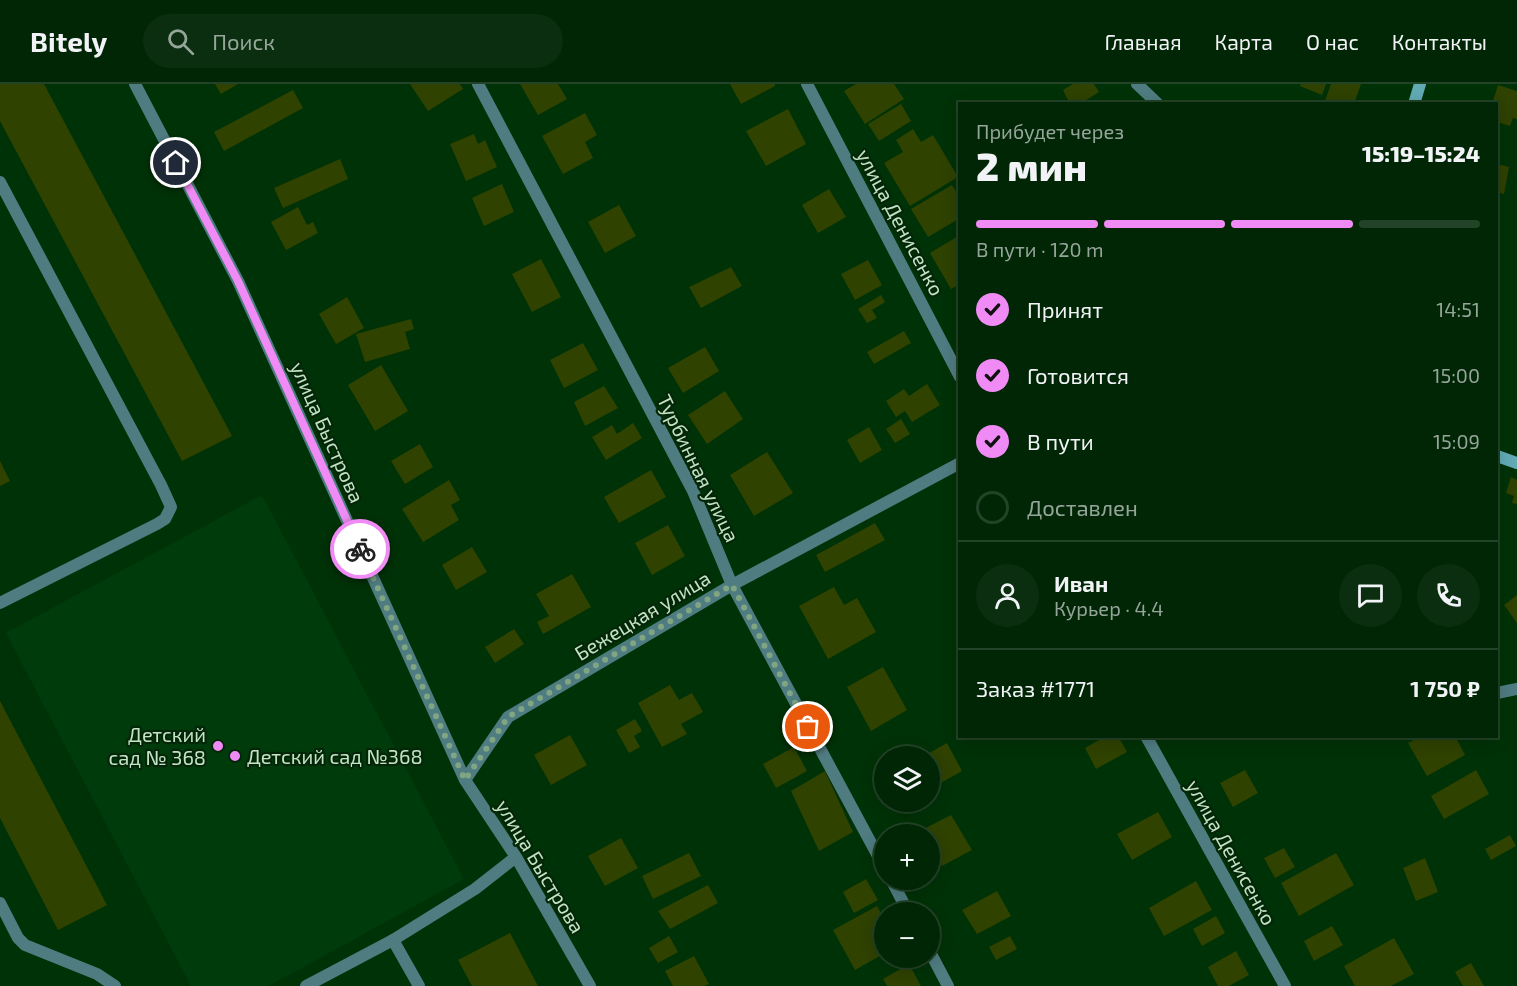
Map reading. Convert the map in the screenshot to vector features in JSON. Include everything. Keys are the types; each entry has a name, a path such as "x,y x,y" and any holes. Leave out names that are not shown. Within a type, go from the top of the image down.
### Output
{"street":[{"name":"улица Быстрова","path":"135,84 238,281 465,780 516,857 590,986"},
{"name":"Турбинная улица","path":"478,84 693,491 732,585 874,849"},
{"name":"улица Денисенко","path":"807,84 958,373"},
{"path":"1137,84 1156,102"},
{"path":"1415,102 1420,84"},
{"path":"0,182 171,507 165,519 158,524 0,603"},
{"path":"1498,456 1517,464"},
{"name":"Бежецкая улица","path":"465,780 508,717 732,585 958,464"},
{"path":"1498,693 1517,688"},
{"name":"улица Денисенко","path":"1147,738 1285,986"},
{"path":"306,986 393,940 475,889 516,857"},
{"path":"0,903 18,938 26,945 97,974 115,986"},
{"path":"393,940 419,986"},
{"path":"938,968 948,986"}],"shaded area":[{"name":"Детский сад №368","path":"262,495 464,879 269,986 191,986 6,633"}],"building":[{"path":"0,84 44,84 232,436 182,461 0,121"},
{"path":"215,84 238,84 221,94"},
{"path":"410,84 460,84 463,89 428,111"},
{"path":"520,84 558,84 567,99 538,115"},
{"path":"730,84 775,84 775,86 741,104"},
{"path":"856,84 894,84 904,99 865,124 844,91"},
{"path":"1073,84 1094,84 1099,92 1083,102 1069,102 1063,90"},
{"path":"1301,84 1326,84 1322,95 1300,86"},
{"path":"1331,84 1361,84 1355,102 1325,102"},
{"path":"1498,85 1517,91 1517,119 1513,118 1510,126 1498,122 1498,102 1493,102"},
{"path":"293,90 303,108 224,151 214,132"},
{"path":"901,104 911,121 879,141 868,124"},
{"path":"788,109 806,144 766,166 746,131"},
{"path":"585,113 597,135 585,142 593,158 563,174 542,136"},
{"path":"913,129 921,142 933,135 958,177 910,206 884,163 903,152 896,140"},
{"path":"474,134 478,144 485,140 497,167 466,181 450,144"},
{"path":"340,159 348,179 283,208 274,188"},
{"path":"1498,164 1509,167 1504,194 1498,192"},
{"path":"502,184 514,212 484,226 472,198"},
{"path":"952,185 958,195 958,219 928,237 911,209"},
{"path":"829,189 846,217 818,233 802,205"},
{"path":"619,205 636,236 605,253 588,222"},
{"path":"298,207 307,225 313,222 318,233 286,250 271,222"},
{"path":"958,236 958,285 951,289 930,253"},
{"path":"541,259 561,297 532,312 512,274"},
{"path":"868,260 882,285 855,300 841,274"},
{"path":"731,267 742,286 701,308 689,287"},
{"path":"881,295 885,302 872,310 877,318 867,323 858,309"},
{"path":"347,297 364,328 336,344 319,314"},
{"path":"411,319 414,329 405,332 410,349 365,362 356,334"},
{"path":"904,331 911,343 874,364 867,352"},
{"path":"583,343 598,370 564,388 550,360"},
{"path":"705,347 719,371 683,393 668,368"},
{"path":"381,365 408,411 375,431 348,385"},
{"path":"927,384 940,405 912,422 905,411 896,417 886,401 904,389 909,396"},
{"path":"604,386 618,408 585,426 574,402"},
{"path":"725,391 743,419 707,444 688,415"},
{"path":"901,419 910,434 895,443 886,429"},
{"path":"633,423 642,438 606,460 592,437 612,425 617,434"},
{"path":"869,427 882,450 860,463 847,440"},
{"path":"420,444 433,467 405,484 391,461"},
{"path":"767,452 793,493 754,516 730,475"},
{"path":"0,461 10,481 0,486"},
{"path":"651,470 666,497 619,523 604,497"},
{"path":"1511,477 1517,480 1517,504 1512,503 1514,496 1506,493"},
{"path":"449,480 460,500 451,505 459,520 423,542 402,509"},
{"path":"875,523 885,540 825,572 816,555"},
{"path":"668,525 685,556 652,575 635,543"},
{"path":"472,547 487,572 456,590 442,565"},
{"path":"572,574 591,607 543,634 537,622 549,616 536,594"},
{"path":"834,587 844,605 857,598 876,632 828,659 799,606"},
{"path":"1517,595 1517,623 1504,605"},
{"path":"514,629 524,644 495,663 485,647"},
{"path":"883,667 907,710 871,731 847,687"},
{"path":"670,685 679,700 692,693 703,712 681,724 687,734 662,747 638,703"},
{"path":"0,701 107,905 58,930 0,818"},
{"path":"635,719 642,731 634,736 640,747 629,753 616,730"},
{"path":"570,735 587,765 551,785 534,755"},
{"path":"1102,738 1119,738 1127,752 1096,769 1085,748"},
{"path":"1417,738 1456,738 1465,755 1427,776 1408,743"},
{"path":"947,743 962,771 940,783 940,747"},
{"path":"794,747 807,771 776,788 763,764"},
{"path":"1245,770 1258,793 1233,807 1220,783"},
{"path":"1476,770 1489,794 1444,819 1431,796"},
{"path":"825,771 853,832 819,851 791,791"},
{"path":"1158,812 1172,837 1132,860 1117,834"},
{"path":"951,815 972,850 942,866 940,862 940,824 934,824"},
{"path":"1510,835 1516,846 1491,860 1485,849"},
{"path":"621,838 638,868 605,886 588,856"},
{"path":"1284,848 1295,867 1275,878 1264,858"},
{"path":"689,853 701,876 653,899 642,876"},
{"path":"1336,853 1354,885 1299,916 1281,883"},
{"path":"1425,858 1438,892 1416,901 1403,868"},
{"path":"866,879 878,900 854,913 843,892"},
{"path":"1196,881 1212,910 1164,936 1149,908"},
{"path":"708,885 718,903 670,929 658,911"},
{"path":"997,891 1011,916 977,934 962,910"},
{"path":"874,908 874,959 855,970 833,930"},
{"path":"1216,916 1225,933 1202,946 1193,929"},
{"path":"1332,926 1343,945 1314,961 1304,941"},
{"path":"510,933 538,986 472,986 458,960"},
{"path":"669,936 678,952 658,963 649,948"},
{"path":"1010,936 1017,949 996,960 989,947"},
{"path":"1394,938 1414,974 1391,986 1355,986 1344,966"},
{"path":"1236,951 1249,975 1229,986 1218,986 1208,967"},
{"path":"694,956 709,984 673,986 665,971"},
{"path":"1471,963 1484,986 1463,986 1455,972"},
{"path":"902,968 911,968 921,986 887,986 883,979"}],"way so far":[{"path":"360,549 465,780 508,717 732,585 808,727"}],"place":[{"name":"Детский сад № 368","path":"218,746"},
{"name":"Детский сад №368","path":"235,756"}],"route":[{"path":"176,163 238,281 360,549"}]}
